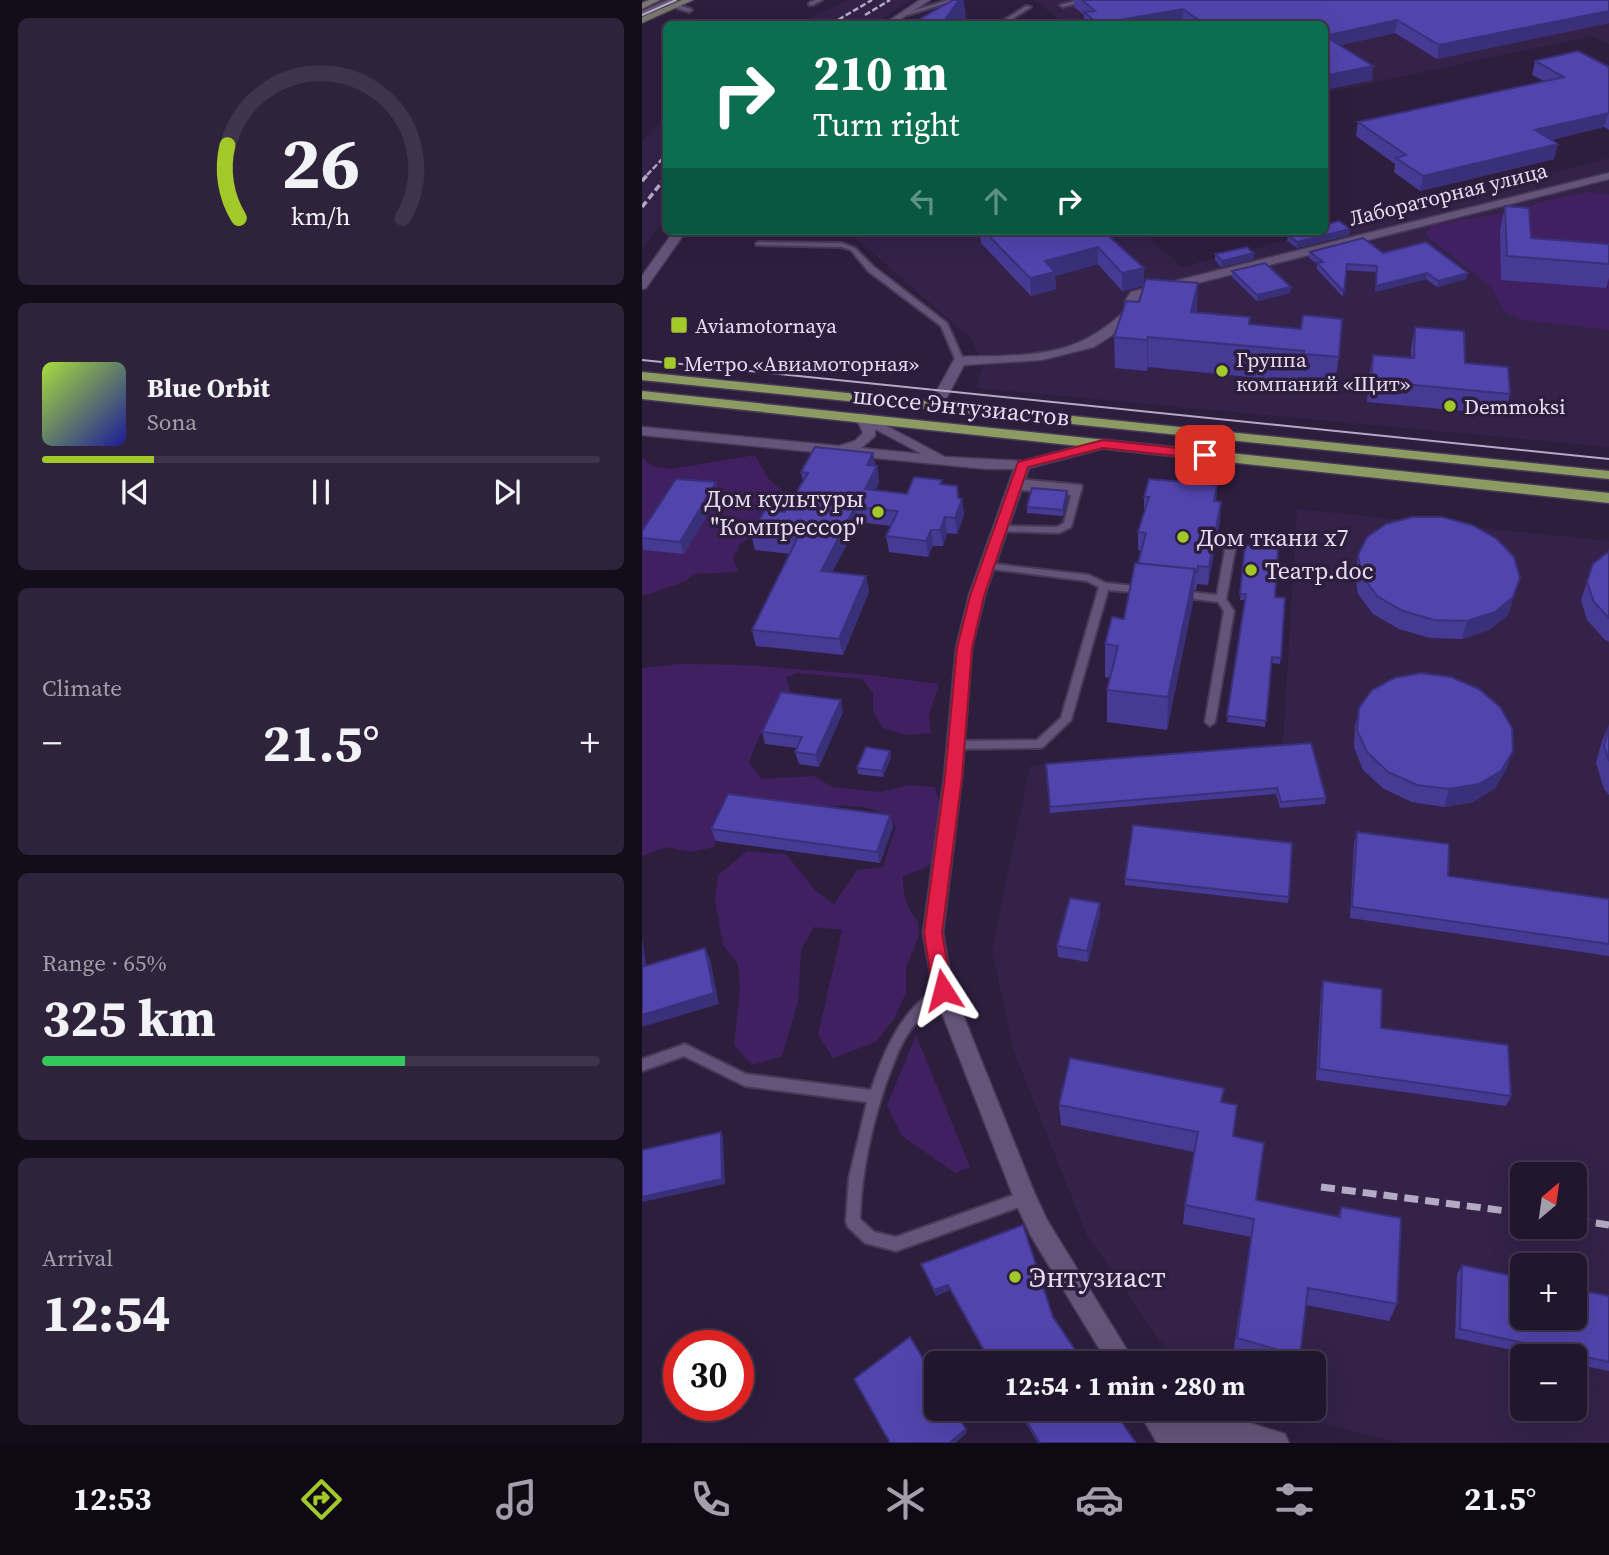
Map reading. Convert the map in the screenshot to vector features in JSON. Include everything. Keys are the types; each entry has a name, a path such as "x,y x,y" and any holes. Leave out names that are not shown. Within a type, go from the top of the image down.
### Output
{"main road":[{"path":"642,6 656,0"},
{"path":"642,20 673,3 689,5"},
{"name":"шоссе Энтузиастов","path":"642,376 1609,475"},
{"name":"шоссе Энтузиастов","path":"642,395 1609,498"}],"street":[{"path":"893,21 926,0"},
{"name":"Лабораторная улица","path":"960,361 1037,357 1089,344 1112,330 1132,311 1131,301 1135,295 1609,176"},
{"path":"642,285 677,235"},
{"path":"936,405 960,361"},
{"path":"831,450 851,448 866,439 869,427 859,418 853,417"},
{"path":"853,417 948,461"},
{"path":"642,431 948,461 986,466 1018,478 1103,444"},
{"path":"1018,478 987,566 965,648 933,933 943,990 1025,1198 1039,1228 1115,1351"},
{"path":"1158,1421 1167,1438 1240,1433 1276,1443"}],"lane":[{"path":"811,4 819,0"},
{"path":"906,14 953,0"},
{"path":"1063,5 1087,0"},
{"path":"642,13 673,3"},
{"path":"1006,21 1028,7"},
{"path":"758,244 842,245 853,249 871,269 944,325 960,361"},
{"path":"1000,529 1059,530 1068,525 1076,493 1018,478"},
{"path":"1210,722 1229,611 1221,599 1232,538"},
{"path":"987,566 1089,578 1104,586 1159,592"},
{"path":"956,745 1039,744 1066,720 1104,586"},
{"path":"1172,593 1221,599"},
{"path":"943,990 920,1009 901,1032 874,1097 852,1200 853,1222 870,1238 896,1244 1025,1198"},
{"path":"642,1065 685,1050 745,1080 874,1097"}],"shaded area":[{"path":"848,0 912,0 879,21 802,21"},
{"path":"1034,0 1609,0 1609,44 1592,36 1328,92 1328,21 1061,21"},
{"path":"663,119 663,222 642,250 642,142"},
{"path":"1609,158 1609,447 976,388 983,365 972,340 853,235 1147,235 1181,267 1307,235 1328,235 1328,230"},
{"path":"1587,192 1609,194 1609,330 1522,320 1505,312 1490,286 1425,235 1432,225 1522,210 1540,202"},
{"path":"755,455 767,477 787,496 757,534 740,544 733,558 738,572 695,574 684,582 642,596 642,457 653,466 671,469"},
{"path":"1297,509 1609,541 1609,1443 1401,1443 1313,1421 1326,1421 1326,1351 1166,1349 1087,1235 1013,1049 992,949 1030,766 1283,743"},
{"path":"681,664 744,665 872,675 939,684 929,715 931,733 906,735 883,728 873,712 873,693 862,679 797,673 786,677 791,693 766,725 749,763 762,779 814,776 832,787 882,792 909,785 934,787 942,817 940,848 929,865 903,876 906,901 918,922 919,935 906,968 906,993 894,1019 876,1042 833,1058 818,1035 842,930 814,927 801,950 798,1001 782,1056 752,1065 734,1045 740,990 738,964 723,945 715,898 718,875 747,851 786,854 815,890 834,904 857,870 883,867 896,826 874,810 841,806 820,807 721,823 714,847 692,852 666,847 642,856 642,668"},
{"path":"916,1035 970,1167 955,1173 901,1135 887,1105"}],"building":[{"path":"953,0 959,0 944,21 916,21"},
{"path":"1082,0 1609,0 1609,11 1439,45 1397,20 1328,35 1328,21 1200,21 1183,9 1114,21 1094,21 1084,12 1095,11"},
{"path":"1328,38 1373,66 1328,75"},
{"path":"1578,51 1609,67 1609,113 1535,130 1558,144 1423,176 1396,158 1406,155 1358,122 1564,77 1535,61"},
{"path":"1505,206 1529,208 1531,238 1609,244 1609,264 1507,256"},
{"path":"1339,221 1350,229 1328,234 1328,224"},
{"path":"988,235 1107,235 1144,268 1122,273 1098,247 1045,261 1055,272 1030,278"},
{"path":"1288,235 1326,235 1297,242"},
{"path":"1363,238 1383,253 1426,242 1468,273 1438,281 1427,273 1376,286 1377,266 1347,264 1344,292 1317,263 1323,262 1310,252"},
{"path":"1247,247 1254,253 1222,261 1215,254"},
{"path":"1265,263 1291,287 1257,295 1232,271"},
{"path":"1146,279 1198,283 1191,312 1250,317 1249,324 1301,329 1303,315 1342,319 1339,357 1304,354 1304,351 1148,337 1147,340 1114,337 1126,301 1139,302"},
{"path":"1415,327 1464,331 1465,363 1508,367 1510,394 1371,381 1373,355 1414,358"},
{"path":"815,447 873,453 867,465 877,466 865,489 907,494 914,477 942,480 940,484 957,486 958,498 962,499 955,518 945,517 940,530 931,530 926,541 886,536 898,511 855,507 821,571 866,576 839,639 752,630 797,539 751,534 765,510 785,512 808,473 801,472"},
{"path":"676,479 716,482 680,542 642,538 642,531"},
{"name":"Дом ткани x7","path":"1149,479 1217,485 1214,501 1221,502 1209,567 1198,566 1197,572 1194,572 1195,569 1138,563 1146,533 1138,532 1149,497 1144,497"},
{"path":"1032,488 1067,491 1063,510 1027,507"},
{"path":"1412,517 1442,517 1472,525 1497,539 1514,557 1520,578 1513,597 1495,612 1467,621 1434,620 1403,611 1377,596 1362,576 1358,555 1367,537 1386,524"},
{"path":"1245,545 1278,549 1275,597 1285,598 1281,658 1272,657 1266,721 1227,716 1246,594 1240,594"},
{"path":"1609,551 1609,618 1594,602 1587,582 1593,564"},
{"path":"1135,563 1195,569 1168,697 1107,690 1118,646 1105,644 1112,617 1124,619"},
{"path":"1421,673 1451,677 1479,689 1500,707 1512,728 1513,751 1501,771 1479,784 1449,789 1417,785 1388,772 1367,752 1357,730 1359,708 1372,690 1394,678"},
{"path":"781,692 841,700 816,755 795,752 802,737 762,732"},
{"path":"1609,726 1609,761 1604,746"},
{"path":"1311,743 1326,798 1281,802 1277,788 1050,807 1046,764"},
{"path":"866,747 890,751 882,771 857,768"},
{"path":"728,794 890,815 877,852 711,829"},
{"path":"1133,825 1292,843 1289,897 1125,879"},
{"path":"1357,832 1449,844 1448,876 1609,899 1609,944 1352,907"},
{"path":"1070,898 1100,903 1087,951 1057,946"},
{"path":"705,948 714,993 642,1015 642,967"},
{"path":"1323,981 1382,989 1381,1028 1508,1045 1511,1096 1319,1069"},
{"path":"1070,1058 1224,1088 1221,1102 1237,1105 1233,1136 1264,1143 1256,1200 1340,1217 1341,1207 1401,1218 1397,1304 1308,1288 1301,1351 1282,1351 1237,1338 1254,1219 1185,1205 1198,1132 1059,1105"},
{"path":"721,1132 722,1179 642,1197 642,1150"},
{"path":"1023,1225 1053,1317 1076,1351 984,1351 948,1285 934,1290 921,1264"},
{"path":"1462,1265 1510,1275 1510,1330 1587,1330 1587,1291 1609,1296 1609,1362 1587,1357 1587,1344 1528,1344 1460,1329"},
{"path":"910,1337 924,1360 924,1421 961,1421 966,1429 949,1443 890,1443 854,1379"},
{"path":"1026,1421 1121,1421 1136,1443 1040,1443"}],"tram line":[{"path":"642,15 676,0"},
{"path":"642,360 1609,459"}],"railway":[{"path":"836,21 872,0"},
{"path":"865,15 890,0"},
{"path":"647,175 663,158"},
{"path":"642,181 649,173"},
{"path":"642,207 663,181"},
{"path":"1321,1187 1510,1211"},
{"path":"1587,1222 1609,1225"}],"place":[{"name":"Aviamotornaya","path":"679,325"},
{"name":"Метро «Авиамоторная»","path":"670,363"},
{"name":"Группа компаний «Щит»","path":"1222,371"},
{"name":"Demmoksi","path":"1450,406"},
{"name":"Дом культуры \"Компрессор\"","path":"878,512"},
{"name":"Дом ткани x7","path":"1183,537"},
{"name":"Театр.doc","path":"1251,570"},
{"name":"Энтузиаст","path":"1015,1277"}],"route":[{"path":"943,990 933,933 953,777 965,648 977,596 1023,465 1103,444 1205,455"}]}
